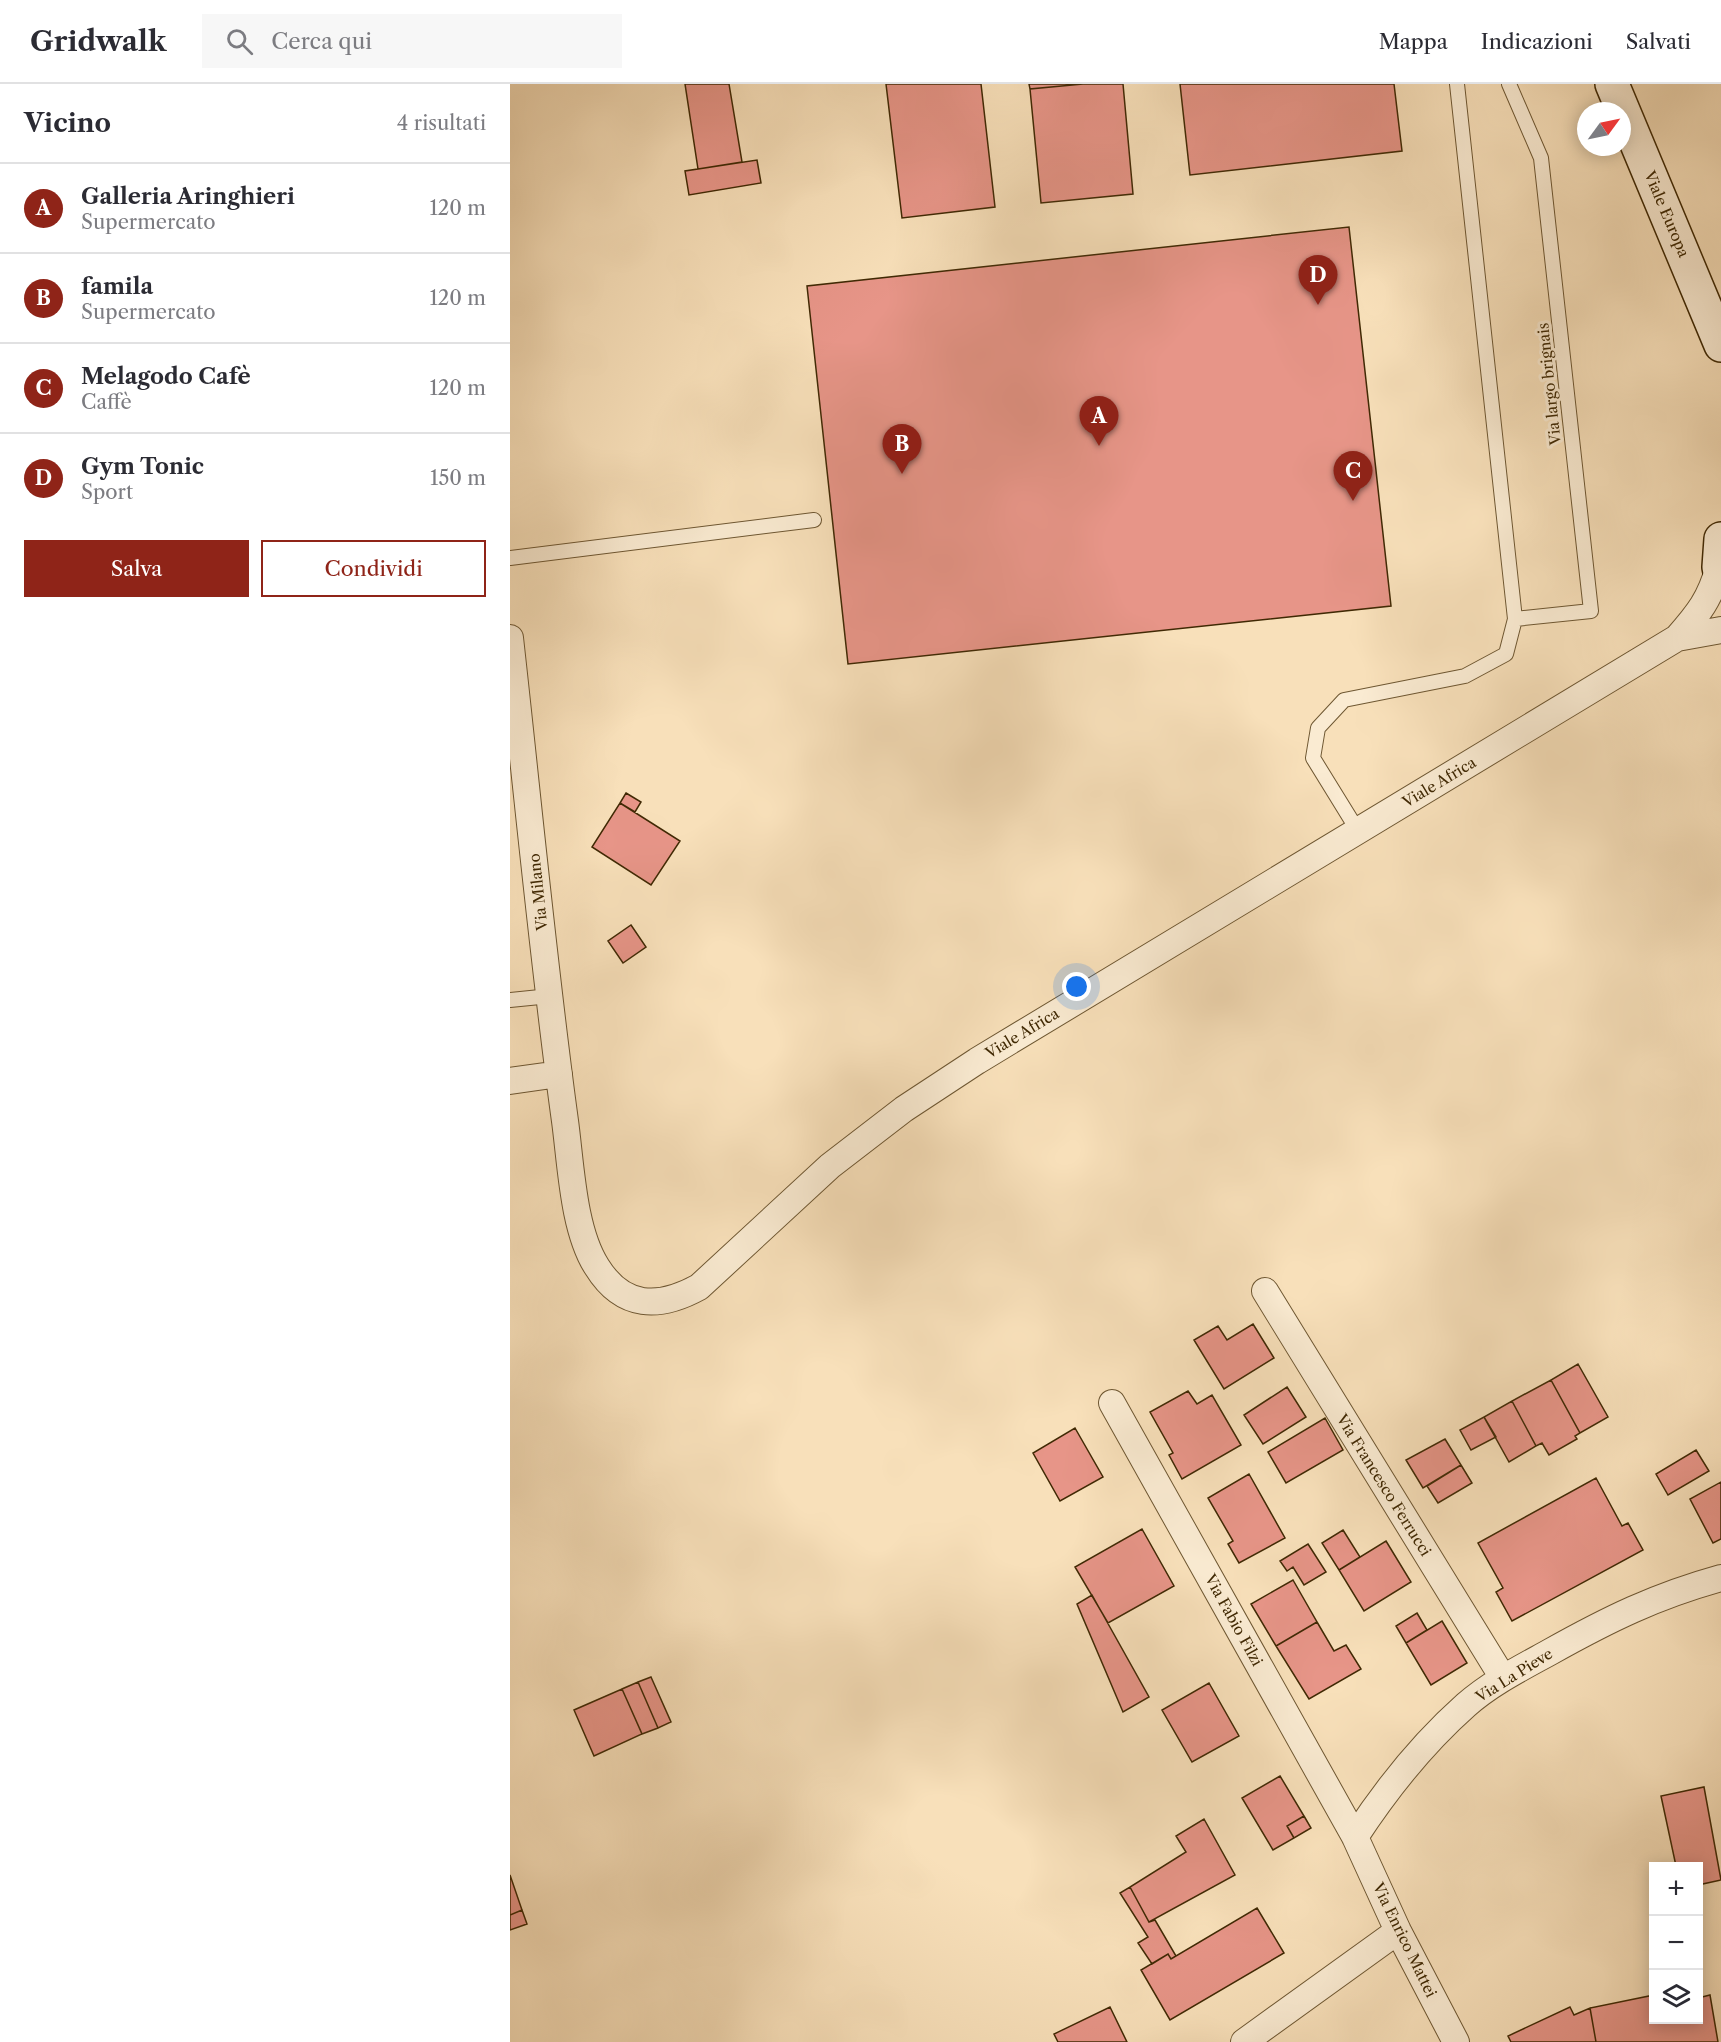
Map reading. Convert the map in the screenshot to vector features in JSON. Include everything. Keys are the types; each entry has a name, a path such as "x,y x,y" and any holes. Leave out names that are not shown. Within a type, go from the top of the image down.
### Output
{"street":[{"name":"Viale Europa","path":"1612,84 1721,345"},
{"name":"Viale Africa","path":"559,1074 576,1199 589,1253 609,1281 632,1299 660,1302 679,1298 699,1287 830,1166 904,1109 977,1061 1677,638 1702,609 1712,593 1720,561"},
{"name":"Viale Africa","path":"1677,638 1721,630"},
{"name":"Via Milano","path":"510,640 559,1074"},
{"path":"510,1081 559,1074"},
{"name":"Via Francesco Ferrucci","path":"1265,1292 1503,1678"},
{"name":"Via Fabio Filzi","path":"1112,1403 1355,1837"},
{"name":"Via La Pieve","path":"1355,1837 1401,1771 1468,1704 1503,1678 1626,1610 1681,1589 1721,1578"},
{"name":"Via Enrico Mattei","path":"1355,1837 1398,1931 1456,2042"},
{"path":"1244,2042 1398,1931"}],"lane":[{"path":"1358,831 1313,758 1318,728 1344,700 1465,676 1506,654 1515,620 1456,84"},
{"name":"Via largo brignais","path":"1509,84 1541,158 1591,611 1515,620"},
{"path":"510,558 814,520"},
{"path":"510,1000 550,996"}],"building":[{"path":"685,84 729,84 742,162 698,169"},
{"path":"886,84 981,84 995,207 902,218"},
{"path":"1029,84 1083,84 1030,89"},
{"path":"1083,84 1123,84 1133,194 1041,203 1030,89"},
{"path":"1180,84 1394,84 1402,151 1190,175"},
{"path":"757,160 761,183 689,195 685,171"},
{"path":"1349,227 1391,606 848,664 807,286"},
{"path":"626,793 641,802 635,812 620,803"},
{"path":"620,803 680,841 651,885 592,847"},
{"path":"631,925 646,947 623,963 608,941"},
{"path":"1253,1324 1274,1358 1224,1389 1194,1340 1218,1326 1227,1340"},
{"path":"1578,1364 1608,1417 1580,1433 1551,1380"},
{"path":"1551,1380 1580,1433 1575,1436 1577,1439 1549,1455 1542,1443 1536,1446 1512,1401"},
{"path":"1287,1387 1306,1417 1263,1444 1244,1415"},
{"path":"1188,1391 1197,1404 1212,1395 1241,1445 1182,1479 1169,1455 1173,1453 1150,1412"},
{"path":"1512,1401 1536,1446 1509,1462 1484,1417"},
{"path":"1484,1417 1496,1437 1471,1450 1460,1430"},
{"path":"1325,1418 1343,1450 1286,1483 1268,1452"},
{"path":"1075,1428 1103,1477 1060,1501 1033,1453"},
{"path":"1445,1439 1461,1465 1423,1488 1406,1460"},
{"path":"1696,1450 1709,1471 1668,1495 1656,1474"},
{"path":"1461,1465 1472,1483 1438,1503 1427,1486"},
{"path":"1249,1474 1285,1538 1239,1563 1228,1544 1233,1541 1208,1498"},
{"path":"1596,1478 1622,1526 1628,1523 1643,1550 1512,1621 1496,1592 1503,1588 1478,1543"},
{"path":"1721,1482 1721,1539 1713,1543 1690,1499"},
{"path":"1142,1529 1174,1586 1108,1623 1075,1567"},
{"path":"1343,1530 1360,1557 1339,1570 1322,1543"},
{"path":"1386,1541 1411,1582 1364,1611 1339,1570"},
{"path":"1308,1544 1326,1572 1304,1585 1293,1567 1287,1571 1280,1561"},
{"path":"1293,1580 1317,1622 1276,1646 1251,1604"},
{"path":"1092,1595 1149,1697 1123,1712 1077,1604"},
{"path":"1417,1613 1427,1630 1406,1643 1396,1626"},
{"path":"1442,1621 1467,1663 1431,1685 1406,1643"},
{"path":"1317,1622 1334,1651 1346,1645 1361,1669 1309,1699 1276,1646"},
{"path":"651,1677 671,1722 658,1728 638,1682"},
{"path":"638,1682 658,1728 642,1734 622,1689"},
{"path":"1209,1683 1239,1736 1192,1762 1162,1710"},
{"path":"622,1689 642,1734 594,1756 574,1710"},
{"path":"1280,1776 1304,1816 1287,1826 1294,1838 1273,1850 1242,1798"},
{"path":"1704,1787 1721,1880 1703,1884 1703,1862 1675,1862 1661,1796"},
{"path":"1304,1816 1311,1828 1294,1838 1287,1826"},
{"path":"1204,1819 1235,1875 1149,1922 1130,1887 1186,1852 1176,1836"},
{"path":"510,1875 522,1910 510,1915"},
{"path":"1130,1887 1149,1922 1155,1920 1176,1956 1171,1959 1168,1954 1152,1964 1138,1943 1148,1937 1120,1893"},
{"path":"1257,1908 1284,1953 1170,2020 1141,1970 1168,1954 1171,1959"},
{"path":"522,1910 527,1924 510,1930 510,1915"},
{"path":"1710,1995 1718,2042 1596,2042 1590,2008 1649,1996 1649,2024 1703,2024 1703,1997"},
{"path":"1110,2007 1127,2042 1058,2042 1054,2034"},
{"path":"1570,2007 1574,2015 1590,2008 1596,2042 1511,2042 1508,2036"}],"place":[{"name":"Gym Tonic","path":"1318,305"},
{"name":"Galleria Aringhieri","path":"1099,446"},
{"name":"famila","path":"902,474"},
{"name":"Melagodo Cafè","path":"1353,501"}]}
